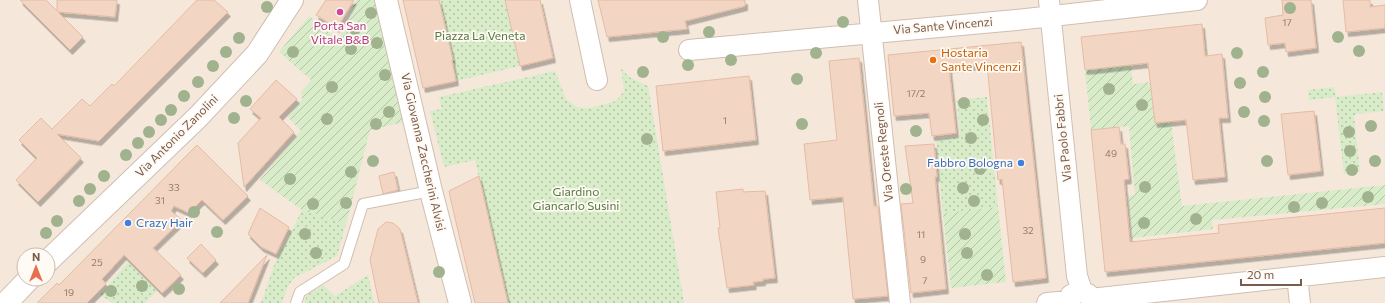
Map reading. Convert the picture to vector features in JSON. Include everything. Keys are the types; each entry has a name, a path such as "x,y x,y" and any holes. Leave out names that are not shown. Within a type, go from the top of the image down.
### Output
{"street":[{"name":"Via Antonio Zanolini","path":"56,253 209,106 257,54 292,0"},
{"name":"Via Giovanna Zaccherini Alvisi","path":"386,0 431,191 460,303"},
{"path":"580,0 597,80"},
{"name":"Via Oreste Regnoli","path":"868,0 900,303"},
{"name":"Via Sante Vincenzi","path":"689,50 871,33 1050,8 1197,0"},
{"name":"Via Paolo Fabbri","path":"1050,8 1079,295"},
{"path":"1047,303 1079,295 1297,277 1385,267"},
{"path":"1297,277 1300,303"},
{"path":"6,303 21,287"}],"lane":[{"path":"296,303 300,292 344,264 363,204 431,191"}],"shaded area":[{"path":"0,0 1385,0 1385,303 0,303"}],"green space":[{"path":"356,0 376,0 404,122 370,130 346,224 302,210 260,180 301,131 288,117 302,100 301,92 311,80 279,52 309,16 338,40"},
{"name":"Piazza La Veneta","path":"439,0 505,0 520,66 456,81"},
{"path":"1131,65 1133,84 1151,82 1155,123 1171,122 1182,206 1385,185 1385,204 1212,220 1213,229 1132,238 1128,196 1135,195 1129,126 1091,130 1085,70"},
{"name":"Giardino Giancarlo Susini","path":"621,68 629,77 648,86 684,303 508,303 475,160 444,167 430,111 442,109 439,97 555,71 566,99 577,107 590,108 616,101 624,91"},
{"path":"1334,87 1336,97 1382,92 1384,111 1357,114 1354,116 1360,172 1344,174 1335,97 1309,100 1308,90"},
{"path":"987,97 998,207 943,213 936,140 960,137 957,100"},
{"path":"998,207 1006,282 951,288 943,213"},
{"path":"302,210 346,224 337,256 294,278 288,286 282,303 261,303 275,263"},
{"path":"128,262 157,291 145,303 113,303 100,295"},
{"path":"368,275 374,303 304,303 307,295 323,285 335,296"}],"building":[{"path":"20,0 46,0 57,11 57,0 117,0 115,17 58,12 83,37 70,50"},
{"path":"197,0 214,0 228,12 99,141 57,134 81,158 38,202 16,180 37,158 19,140 41,118 52,129 82,99 90,106 112,84 114,86"},
{"path":"326,0 354,0 337,28 316,15"},
{"path":"403,0 439,0 453,60 456,81 423,88"},
{"path":"505,0 540,0 553,58 520,66"},
{"path":"598,0 745,0 745,6 685,21 687,29 607,37"},
{"path":"1282,0 1311,0 1316,48 1286,52 1285,43 1268,45 1265,18 1283,15"},
{"path":"1343,0 1370,0 1370,7 1385,5 1385,28 1346,32"},
{"path":"1202,24 1205,56 1222,54 1228,118 1219,118 1225,177 1193,180 1186,120 1155,123 1148,63 1085,70 1081,37"},
{"path":"1021,42 1046,278 1013,282 1002,179 998,180 987,64 949,68 956,133 932,136 929,113 894,116 888,55"},
{"path":"859,58 874,206 878,206 888,296 853,299 843,197 810,200 804,144 837,140 829,61"},
{"path":"749,76 756,140 663,151 656,86"},
{"path":"276,80 297,99 279,117 294,132 244,187 238,143 261,118 250,109"},
{"path":"1314,111 1321,171 1288,175 1281,114"},
{"path":"1119,127 1121,144 1125,144 1129,179 1124,180 1130,242 1219,233 1218,225 1385,208 1385,243 1105,272 1091,130"},
{"path":"934,144 937,177 935,177 946,289 911,293 901,204 913,203 905,146"},
{"path":"197,145 248,196 223,220 202,200 189,213 174,206 171,211 182,220 153,248 181,275 162,293 124,255 102,279 106,284 87,303 37,303 53,287 56,287 57,283 59,285"},
{"path":"394,172 398,190 383,194 379,176"},
{"path":"479,176 508,303 475,303 451,201 449,191"},
{"path":"743,189 743,192 765,191 775,278 753,282 754,285 727,288 718,228 720,228 716,192"},
{"path":"260,208 289,227 276,254 261,247 248,234"},
{"path":"386,222 393,223 400,229 418,303 379,303 370,260 378,229"},
{"path":"201,244 216,260 203,273 187,258"},
{"path":"267,255 248,303 220,303"}],"place":[{"name":"Porta San Vitale B&B","path":"340,12"},
{"name":"Hostaria Sante Vincenzi","path":"933,60"},
{"name":"Fabbro Bologna","path":"1021,163"},
{"name":"Crazy Hair","path":"128,223"}]}
